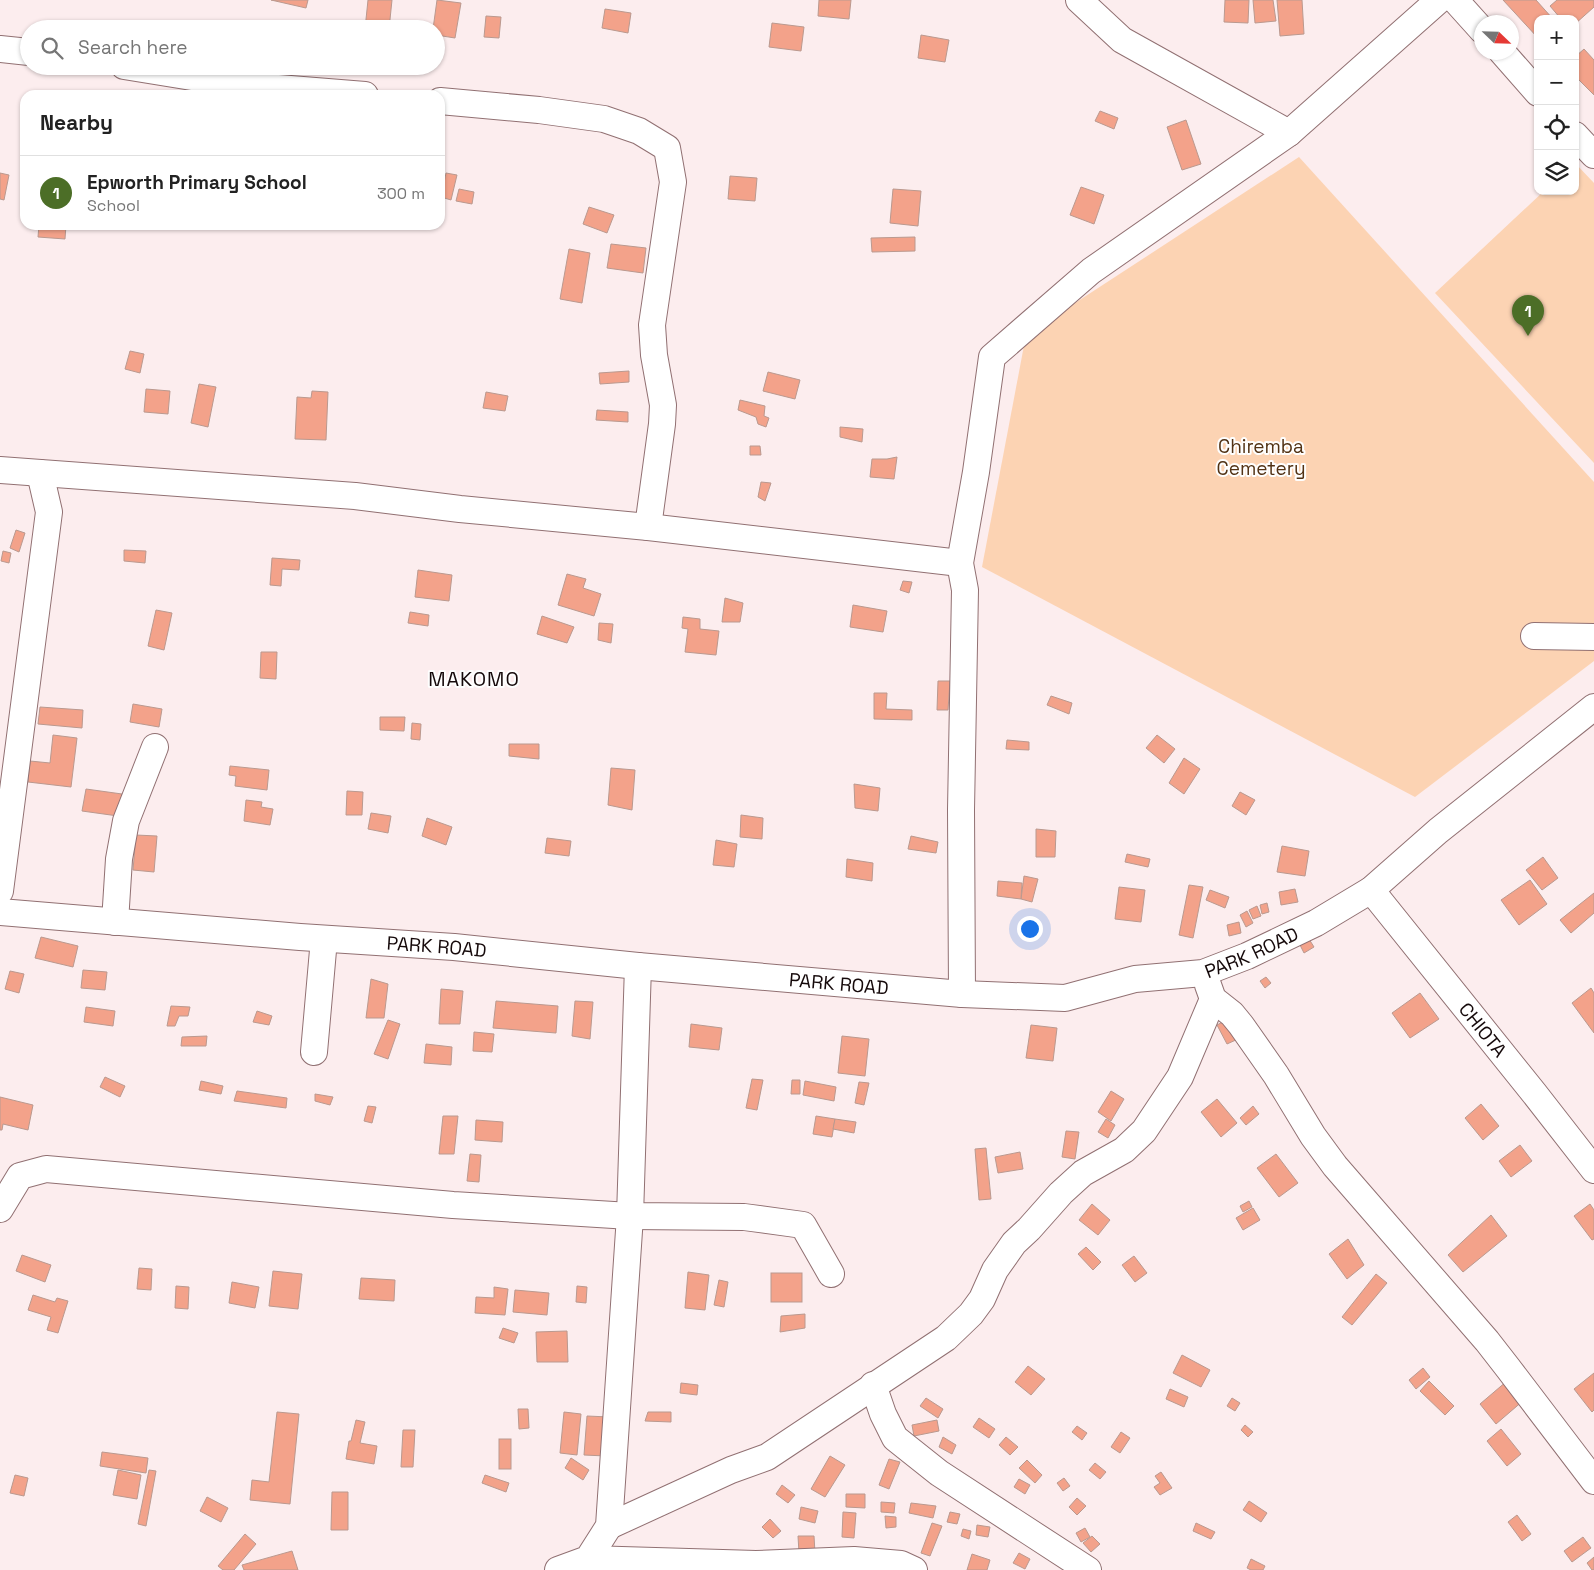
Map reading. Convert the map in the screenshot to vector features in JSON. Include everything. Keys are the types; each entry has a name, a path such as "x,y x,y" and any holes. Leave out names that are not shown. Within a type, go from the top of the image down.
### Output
{"street":[{"path":"1079,0 1122,40 1289,133"},
{"path":"962,994 961,810 965,590 960,563 976,472 992,357 1090,271 1289,133 1439,0"},
{"path":"1455,0 1474,21"},
{"path":"0,49 20,51"},
{"path":"1509,60 1534,88"},
{"path":"179,75 241,85 304,90"},
{"path":"445,101 539,110 604,119 639,131 667,148 674,182 652,325 654,355 663,406 648,527"},
{"path":"1579,139 1594,156"},
{"path":"0,470 355,496 960,563"},
{"path":"0,891 49,512 40,473"},
{"path":"1534,636 1594,637"},
{"name":"PARK ROAD","path":"0,912 324,939 454,947 638,966 962,994 1065,998 1135,979 1203,973 1246,956 1316,923 1371,890 1438,831 1594,707"},
{"path":"115,922 119,859 126,821 155,747"},
{"name":"CHIOTA","path":"1371,890 1594,1170"},
{"path":"314,1052 324,939"},
{"path":"588,1559 609,1526 630,1216 638,966"},
{"path":"1203,973 1213,999 1232,1014 1241,1025 1276,1075 1313,1136 1335,1166 1492,1348 1594,1482"},
{"path":"609,1526 731,1470 767,1456 946,1338 971,1314 982,1299 996,1270 1014,1243 1061,1193 1083,1173 1124,1150 1144,1131 1180,1077 1213,999"},
{"path":"0,1209 20,1176 46,1169 453,1205 630,1216 744,1217 803,1224 831,1274"},
{"path":"873,1385 883,1414 895,1438 939,1473 1088,1570"},
{"path":"558,1570 588,1559 755,1567 854,1560 901,1564 914,1570"}],"green space":[{"name":"Chiremba Cemetery","path":"1299,157 1594,482 1594,661 1415,797 982,567 1026,335"},
{"path":"1579,167 1594,183 1594,463 1435,293 1540,195 1579,195"}],"building":[{"path":"271,0 308,0 306,8"},
{"path":"368,0 392,0 390,20 366,20"},
{"path":"437,0 461,3 455,38 445,36 445,20 434,20"},
{"path":"819,0 851,0 849,19 818,16"},
{"path":"1225,0 1249,0 1248,23 1224,22"},
{"path":"1253,0 1273,0 1276,21 1255,23"},
{"path":"1277,0 1302,0 1304,34 1280,36"},
{"path":"1503,0 1536,0 1549,15 1534,15 1534,34 1519,15"},
{"path":"1557,0 1594,0 1594,7 1579,20 1579,15 1558,15 1550,6"},
{"path":"605,9 631,13 628,33 602,28"},
{"path":"486,16 501,17 499,38 484,37"},
{"path":"772,23 804,27 801,51 769,47"},
{"path":"921,35 949,40 945,62 918,58"},
{"path":"1584,49 1594,60 1594,95 1579,80 1579,53"},
{"path":"1100,111 1118,118 1114,129 1095,121"},
{"path":"1186,120 1201,164 1182,170 1167,127"},
{"path":"0,173 9,175 4,200 0,199"},
{"path":"446,173 457,175 451,200 445,198"},
{"path":"730,176 757,178 755,201 728,199"},
{"path":"1081,187 1104,195 1094,224 1070,215"},
{"path":"459,189 474,192 472,204 456,201"},
{"path":"893,189 921,191 918,226 890,223"},
{"path":"589,207 614,215 607,233 583,224"},
{"path":"39,230 66,230 65,239 38,237"},
{"path":"915,237 915,251 872,252 871,238"},
{"path":"611,244 646,248 643,273 607,268"},
{"path":"569,249 590,253 582,303 560,299"},
{"path":"130,351 144,354 140,373 125,369"},
{"path":"629,371 629,382 600,384 599,373"},
{"path":"768,372 800,380 795,399 763,391"},
{"path":"199,384 216,387 208,427 191,423"},
{"path":"146,389 170,391 168,414 144,412"},
{"path":"312,391 328,392 326,440 295,439 297,397 311,398"},
{"path":"486,392 508,396 505,411 483,408"},
{"path":"740,400 765,406 764,416 769,418 766,427 758,424 756,417 738,410"},
{"path":"597,410 628,412 628,422 596,420"},
{"path":"840,427 863,429 862,442 840,437"},
{"path":"750,446 760,446 761,455 750,455"},
{"path":"897,457 894,479 870,477 872,459"},
{"path":"761,482 771,483 765,501 758,497"},
{"path":"16,530 25,533 19,552 10,548"},
{"path":"124,550 146,551 145,563 124,561"},
{"path":"3,551 11,553 9,563 1,561"},
{"path":"272,558 300,560 299,570 282,569 281,586 270,585"},
{"path":"418,570 452,575 449,601 415,597"},
{"path":"567,574 586,579 583,588 601,594 594,616 558,605"},
{"path":"903,581 912,582 909,593 900,590"},
{"path":"725,598 743,603 740,622 722,622"},
{"path":"853,605 887,611 883,632 850,627"},
{"path":"156,610 172,613 164,650 148,646"},
{"path":"410,612 429,615 428,626 408,623"},
{"path":"542,616 574,627 567,643 537,634"},
{"path":"683,617 700,619 700,629 719,631 716,655 685,652 688,629 682,628"},
{"path":"599,623 613,624 611,643 598,640"},
{"path":"261,652 277,652 276,679 260,678"},
{"path":"938,681 950,681 948,710 937,710"},
{"path":"874,693 887,693 886,709 912,710 912,720 874,719"},
{"path":"1051,696 1072,703 1069,714 1047,705"},
{"path":"133,704 162,709 159,727 130,722"},
{"path":"40,707 83,710 82,728 38,724"},
{"path":"380,717 405,717 404,731 380,730"},
{"path":"412,723 421,724 420,740 411,739"},
{"path":"53,735 77,738 71,787 28,782 30,761 50,763"},
{"path":"1157,735 1175,749 1164,763 1146,748"},
{"path":"1007,740 1029,742 1029,750 1006,749"},
{"path":"509,744 539,744 539,759 509,756"},
{"path":"1184,758 1200,769 1184,794 1169,783"},
{"path":"230,766 269,770 267,790 235,786 236,776 229,775"},
{"path":"611,768 635,770 632,810 608,805"},
{"path":"854,784 880,788 878,811 855,808"},
{"path":"86,789 122,794 118,816 82,811"},
{"path":"347,791 363,792 362,815 346,815"},
{"path":"1240,792 1255,800 1246,815 1232,806"},
{"path":"246,800 262,802 261,807 273,809 270,825 244,821"},
{"path":"371,813 391,816 388,833 368,829"},
{"path":"741,815 763,818 762,839 740,837"},
{"path":"427,818 452,827 446,845 422,836"},
{"path":"1036,829 1056,831 1055,857 1036,857"},
{"path":"136,835 157,836 154,872 133,870"},
{"path":"911,836 938,842 936,853 908,849"},
{"path":"547,838 571,841 569,856 545,853"},
{"path":"716,840 737,844 734,867 713,865"},
{"path":"1282,846 1309,851 1305,876 1277,872"},
{"path":"1127,854 1150,859 1148,867 1125,862"},
{"path":"1543,857 1558,878 1542,890 1526,870"},
{"path":"847,859 873,863 872,881 846,877"},
{"path":"1024,876 1038,879 1032,902 1021,899"},
{"path":"1530,880 1547,904 1519,925 1501,900"},
{"path":"998,881 1022,883 1021,899 997,896"},
{"path":"1189,885 1203,887 1193,938 1179,935"},
{"path":"1119,887 1145,890 1141,922 1115,919"},
{"path":"1295,889 1298,902 1281,905 1279,892"},
{"path":"1210,890 1229,897 1225,908 1206,900"},
{"path":"1594,893 1594,913 1571,933 1560,920"},
{"path":"1267,903 1269,912 1262,914 1260,905"},
{"path":"1257,906 1261,916 1253,919 1249,910"},
{"path":"1247,911 1253,923 1246,927 1240,915"},
{"path":"1239,922 1241,933 1229,936 1227,925"},
{"path":"41,937 78,946 73,967 35,958"},
{"path":"1309,939 1314,947 1304,953 1300,945"},
{"path":"83,970 107,972 105,990 81,988"},
{"path":"10,971 24,974 19,993 5,989"},
{"path":"1266,977 1271,983 1265,988 1260,981"},
{"path":"371,979 388,984 384,1018 366,1018"},
{"path":"1591,988 1594,993 1594,1033 1572,1003"},
{"path":"441,989 463,991 460,1024 439,1024"},
{"path":"1420,993 1439,1019 1410,1038 1392,1013"},
{"path":"496,1001 558,1006 556,1033 493,1028"},
{"path":"575,1001 593,1002 590,1039 572,1036"},
{"path":"171,1006 190,1007 188,1016 179,1016 175,1026 167,1026"},
{"path":"86,1007 115,1011 113,1026 84,1022"},
{"path":"257,1011 272,1016 269,1025 253,1022"},
{"path":"1228,1019 1238,1039 1227,1044 1217,1025"},
{"path":"388,1020 400,1024 388,1059 374,1054"},
{"path":"691,1024 722,1028 719,1050 689,1047"},
{"path":"1031,1025 1057,1028 1053,1061 1026,1058"},
{"path":"474,1032 494,1034 492,1052 473,1051"},
{"path":"207,1036 206,1046 181,1046 182,1037"},
{"path":"842,1036 869,1039 865,1076 838,1073"},
{"path":"426,1044 452,1047 451,1065 424,1063"},
{"path":"105,1077 125,1086 120,1097 100,1087"},
{"path":"752,1079 763,1080 757,1110 746,1108"},
{"path":"792,1080 800,1080 800,1094 791,1094"},
{"path":"201,1081 223,1086 221,1094 199,1090"},
{"path":"805,1081 836,1087 834,1101 803,1095"},
{"path":"859,1082 869,1083 864,1105 855,1103"},
{"path":"237,1091 287,1098 286,1108 234,1101"},
{"path":"1111,1091 1124,1099 1111,1121 1098,1112"},
{"path":"315,1094 333,1097 330,1105 315,1101"},
{"path":"0,1097 33,1105 28,1130 3,1124 2,1130 0,1130"},
{"path":"1217,1099 1237,1123 1221,1137 1201,1112"},
{"path":"1481,1104 1499,1126 1483,1140 1465,1118"},
{"path":"368,1106 376,1107 372,1123 364,1121"},
{"path":"1253,1106 1259,1114 1246,1125 1240,1118"},
{"path":"443,1116 458,1116 454,1154 439,1154"},
{"path":"816,1116 835,1119 832,1137 813,1134"},
{"path":"835,1119 856,1122 854,1133 833,1129"},
{"path":"1106,1119 1115,1125 1108,1138 1098,1132"},
{"path":"476,1120 503,1122 502,1142 475,1140"},
{"path":"1066,1131 1079,1132 1075,1159 1062,1157"},
{"path":"1520,1145 1532,1161 1511,1177 1499,1161"},
{"path":"986,1148 991,1199 979,1200 975,1149"},
{"path":"1020,1152 1023,1169 998,1173 995,1157"},
{"path":"470,1154 481,1155 479,1182 467,1181"},
{"path":"1276,1154 1298,1183 1279,1197 1257,1168"},
{"path":"1249,1201 1252,1207 1243,1212 1240,1206"},
{"path":"1092,1204 1110,1220 1098,1235 1079,1220"},
{"path":"1590,1204 1594,1210 1594,1239 1592,1240 1574,1216"},
{"path":"1253,1208 1260,1220 1243,1230 1236,1218"},
{"path":"1491,1215 1507,1236 1463,1272 1448,1255"},
{"path":"1348,1239 1364,1265 1347,1279 1329,1254"},
{"path":"1086,1247 1101,1262 1093,1270 1078,1254"},
{"path":"22,1255 51,1265 45,1282 16,1271"},
{"path":"1134,1256 1147,1273 1135,1282 1122,1265"},
{"path":"139,1268 152,1269 151,1290 137,1289"},
{"path":"273,1271 302,1274 298,1309 269,1306"},
{"path":"688,1272 709,1275 705,1310 685,1308"},
{"path":"771,1273 802,1273 802,1302 771,1302"},
{"path":"1376,1274 1387,1283 1352,1325 1342,1317"},
{"path":"361,1278 395,1280 394,1301 359,1299"},
{"path":"719,1280 728,1282 724,1307 714,1305"},
{"path":"232,1282 259,1287 255,1308 229,1303"},
{"path":"176,1286 189,1287 188,1309 175,1308"},
{"path":"577,1286 587,1287 586,1303 576,1302"},
{"path":"494,1287 508,1289 505,1315 475,1313 476,1297 494,1298"},
{"path":"515,1290 549,1293 547,1315 513,1312"},
{"path":"33,1295 55,1302 57,1298 68,1301 58,1333 47,1330 51,1317 28,1310"},
{"path":"805,1314 805,1328 780,1332 781,1316"},
{"path":"503,1328 518,1333 514,1343 499,1338"},
{"path":"567,1331 568,1362 537,1362 536,1332"},
{"path":"1182,1355 1210,1370 1201,1387 1173,1373"},
{"path":"1028,1366 1045,1379 1031,1395 1015,1382"},
{"path":"1423,1368 1430,1377 1416,1389 1409,1380"},
{"path":"1594,1373 1594,1410 1592,1412 1574,1389"},
{"path":"1429,1381 1454,1406 1445,1415 1420,1391"},
{"path":"1507,1381 1524,1400 1496,1424 1480,1404"},
{"path":"681,1383 698,1385 697,1395 680,1393"},
{"path":"1170,1389 1188,1397 1184,1407 1166,1399"},
{"path":"926,1398 943,1409 938,1418 920,1406"},
{"path":"1232,1398 1240,1403 1235,1411 1227,1406"},
{"path":"518,1409 528,1409 529,1428 519,1429"},
{"path":"277,1412 299,1414 290,1504 250,1500 252,1480 269,1482"},
{"path":"564,1412 581,1414 577,1455 560,1453"},
{"path":"648,1412 671,1412 671,1422 645,1421"},
{"path":"587,1416 609,1417 606,1456 584,1455"},
{"path":"979,1418 995,1429 989,1438 973,1427"},
{"path":"356,1420 365,1422 360,1443 377,1446 374,1464 346,1459 349,1441 351,1441"},
{"path":"937,1420 939,1431 914,1436 912,1425"},
{"path":"1245,1425 1253,1432 1248,1437 1241,1430"},
{"path":"1077,1426 1087,1433 1082,1440 1072,1432"},
{"path":"1501,1429 1521,1454 1507,1466 1487,1441"},
{"path":"403,1430 415,1430 413,1467 401,1467"},
{"path":"1121,1432 1130,1438 1120,1453 1111,1447"},
{"path":"943,1437 956,1445 952,1454 939,1447"},
{"path":"1006,1437 1018,1447 1010,1455 999,1445"},
{"path":"499,1439 511,1439 511,1469 499,1469"},
{"path":"102,1452 148,1458 146,1473 100,1466"},
{"path":"830,1456 845,1465 825,1497 811,1489"},
{"path":"571,1458 589,1470 583,1480 565,1468"},
{"path":"889,1459 900,1462 889,1489 879,1485"},
{"path":"1027,1460 1042,1475 1035,1483 1019,1468"},
{"path":"1095,1463 1106,1472 1100,1479 1089,1470"},
{"path":"118,1470 141,1475 137,1499 113,1495"},
{"path":"149,1470 156,1471 146,1526 138,1524"},
{"path":"1161,1472 1172,1488 1160,1495 1154,1487 1160,1483 1155,1476"},
{"path":"15,1475 28,1478 24,1496 10,1493"},
{"path":"485,1475 509,1483 506,1492 482,1483"},
{"path":"1064,1478 1070,1486 1063,1491 1057,1483"},
{"path":"1019,1479 1030,1485 1025,1494 1014,1487"},
{"path":"782,1485 795,1495 788,1503 776,1494"},
{"path":"332,1492 348,1492 348,1530 331,1530"},
{"path":"846,1494 865,1494 865,1508 846,1507"},
{"path":"207,1497 228,1508 221,1522 200,1511"},
{"path":"1077,1498 1086,1506 1077,1515 1069,1507"},
{"path":"1249,1501 1267,1513 1261,1522 1243,1510"},
{"path":"881,1502 895,1503 894,1513 881,1512"},
{"path":"911,1503 936,1506 933,1518 909,1513"},
{"path":"801,1507 818,1511 815,1523 799,1519"},
{"path":"843,1512 856,1513 854,1538 842,1537"},
{"path":"950,1512 960,1514 957,1524 947,1522"},
{"path":"1517,1515 1531,1534 1522,1541 1508,1522"},
{"path":"885,1516 896,1517 896,1527 886,1528"},
{"path":"770,1519 781,1531 773,1538 762,1527"},
{"path":"932,1523 942,1526 930,1556 921,1553"},
{"path":"1196,1523 1215,1532 1211,1539 1193,1531"},
{"path":"977,1525 990,1527 988,1537 976,1535"},
{"path":"1085,1528 1090,1537 1081,1542 1076,1533"},
{"path":"963,1529 971,1531 969,1539 961,1536"},
{"path":"245,1534 256,1544 234,1570 223,1570 218,1566"},
{"path":"798,1536 814,1536 815,1553 799,1553"},
{"path":"1092,1536 1100,1544 1091,1552 1083,1543"},
{"path":"1583,1537 1591,1548 1572,1562 1564,1551"},
{"path":"292,1551 298,1570 244,1570 242,1565"},
{"path":"1019,1553 1030,1559 1025,1569 1013,1563"},
{"path":"972,1554 990,1560 987,1570 967,1570"},
{"path":"1594,1557 1594,1570 1592,1570 1587,1563"},
{"path":"1251,1559 1265,1566 1263,1570 1247,1568"}],"place":[{"name":"Epworth Primary School","path":"1528,336"}],"district":[{"name":"MAKOMO","path":"474,679"}]}
